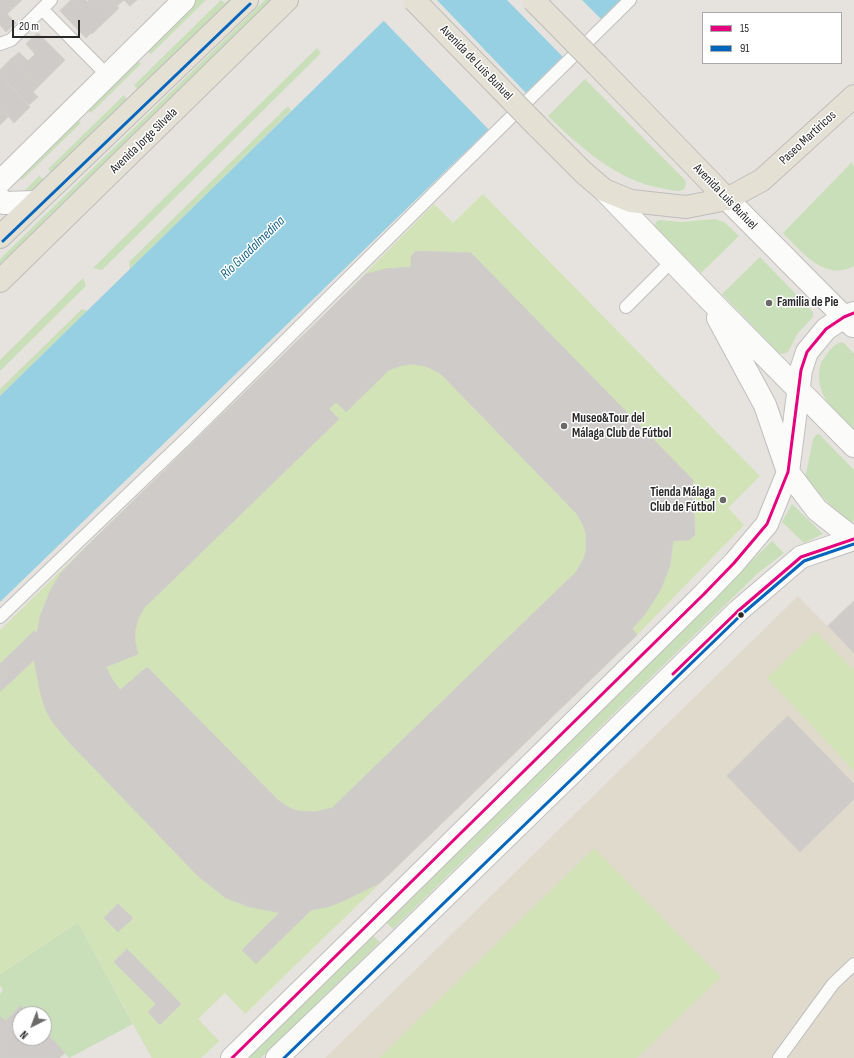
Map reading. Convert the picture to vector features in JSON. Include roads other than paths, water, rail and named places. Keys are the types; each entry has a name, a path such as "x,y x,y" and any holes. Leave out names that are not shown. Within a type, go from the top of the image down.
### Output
{"main road":[{"path":"0,182 184,0"},
{"path":"0,237 247,0"},
{"name":"Avenida Jorge Silvela","path":"0,281 287,0"},
{"name":"Avenida de Luis Buñuel","path":"414,0 537,126 584,173 604,190"},
{"name":"Avenida Luis Buñuel","path":"533,0 727,199 851,319"},
{"name":"Paseo Martiricos","path":"604,190 631,201 686,208 727,199 762,180 854,96"},
{"path":"604,190 854,446"},
{"path":"0,199 4,203 36,202"},
{"path":"706,296 765,405 788,472 817,510 854,539"},
{"path":"232,1058 379,915 734,563 767,524 788,472 801,370 807,352 826,329 851,319"},
{"path":"277,1058 738,611 801,557 854,539"}],"lane":[{"path":"0,44 11,40 52,0"},
{"path":"0,617 191,434 431,195 630,0"},
{"path":"42,9 108,76"},
{"path":"626,307 672,261"},
{"path":"779,1058 834,984 854,964"}],"water":[{"name":"Río Guadalmedina","path":"405,0 620,0 488,130 0,602 0,396"}],"place":[{"name":"Familia de Pie","path":"769,303"},
{"name":"Museo&Tour del Málaga Club de Fútbol","path":"564,426"},
{"name":"Tienda Málaga Club de Fútbol","path":"723,500"}]}
